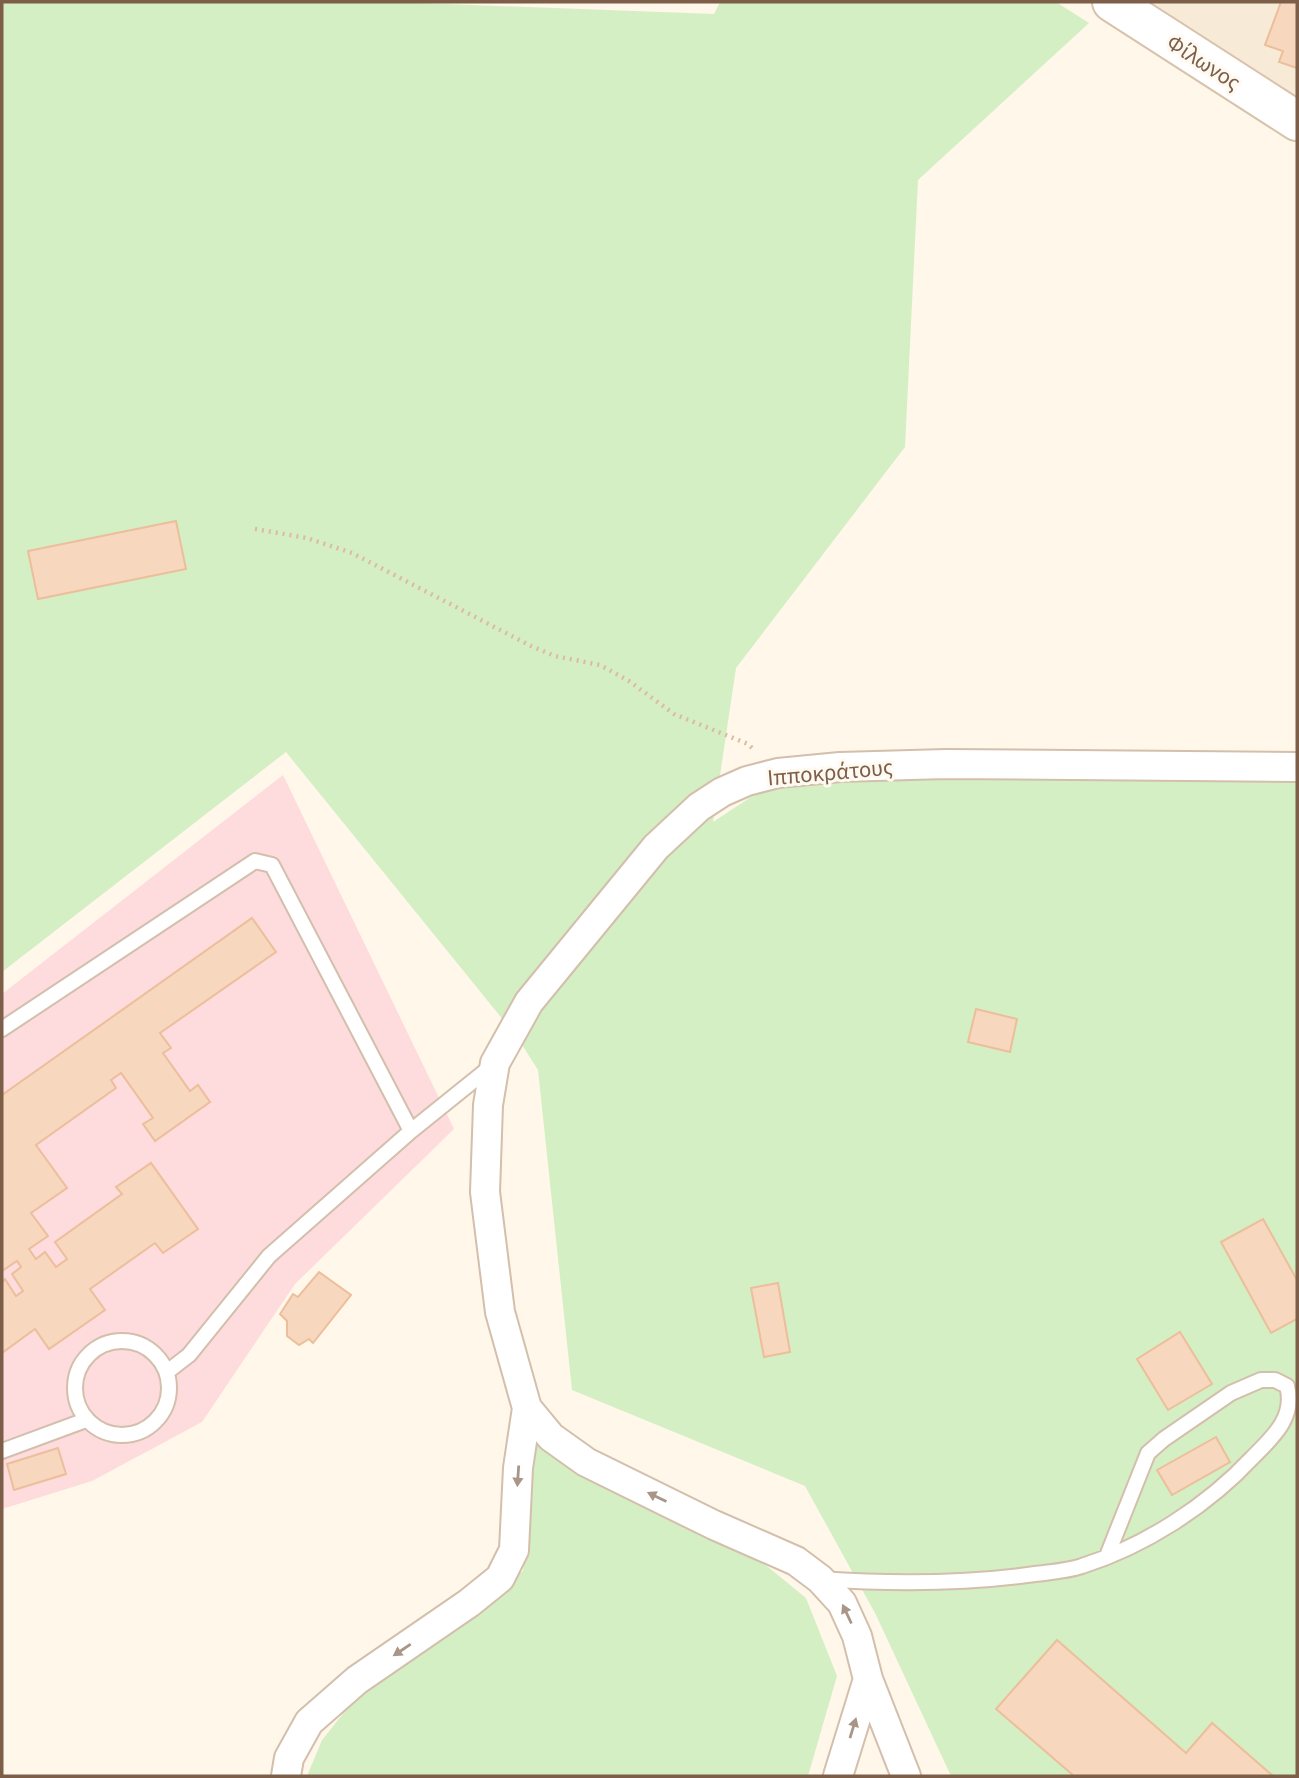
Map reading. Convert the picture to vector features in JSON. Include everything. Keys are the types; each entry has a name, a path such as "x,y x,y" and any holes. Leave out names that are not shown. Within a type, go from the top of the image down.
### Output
{"main road":[{"name":"Φίλωνος","path":"1112,2 1297,121"}],"street":[{"name":"Ιπποκράτους","path":"527,1408 500,1312 485,1192 488,1105 495,1063 529,1002 656,847 678,825 722,792 747,781 778,773 840,767 946,764 1297,767"},
{"path":"527,1408 551,1437 586,1462 796,1562 820,1579 842,1603 857,1636 868,1679 906,1776"},
{"path":"286,1776 289,1758 309,1723 357,1680 469,1603 500,1578 514,1550 518,1468 527,1408"},
{"path":"838,1776 868,1679"}],"lane":[{"path":"2,1029 255,861 264,863 272,865 411,1131"},
{"path":"167,1372 190,1355 269,1256 411,1131 495,1063"},
{"path":"124,1340 143,1345 158,1356 167,1372 170,1391 165,1409 153,1424 137,1433 119,1436 101,1431 86,1420 76,1404 74,1385 78,1367 90,1352 106,1343 124,1340"},
{"path":"820,1579 920,1583 1010,1577 1080,1567 1107,1556 1135,1544 1192,1510 1238,1474 1286,1420 1291,1399 1287,1387 1275,1380 1261,1380 1231,1393 1164,1438 1149,1453 1107,1556"},
{"path":"2,1451 86,1420"}],"path":[{"path":"255,530 307,538 352,553 531,646 555,656 600,665 629,681 674,714 748,744 778,773"}],"shaded area":[{"path":"1152,2 1297,2 1297,98 1171,15"},
{"path":"283,775 454,1129 295,1284 202,1422 92,1481 2,1509 2,994"}],"green space":[{"path":"2,2 392,2 714,14 720,2 1056,2 1089,23 918,180 905,447 736,668 713,822 757,793 809,780 920,776 1297,779 1297,1776 951,1776 875,1613 805,1486 572,1390 538,1070 517,1037 286,752 2,972"},
{"path":"535,1431 751,1553 806,1598 837,1676 808,1776 307,1776 322,1740 354,1700 523,1571"}],"building":[{"path":"1281,2 1297,2 1297,68 1279,62 1283,51 1265,45"},
{"path":"176,521 186,569 38,599 28,551"},
{"path":"252,918 276,952 160,1033 171,1048 163,1053 190,1091 198,1085 210,1102 155,1141 143,1124 153,1118 121,1073 111,1080 116,1088 36,1145 67,1188 31,1213 48,1236 29,1249 36,1259 45,1252 56,1267 67,1259 55,1242 122,1194 116,1187 151,1163 198,1229 163,1253 155,1243 90,1289 105,1310 49,1349 35,1329 2,1353 2,1282 5,1279 16,1296 23,1291 12,1274 21,1267 17,1261 2,1271 2,1095"},
{"path":"976,1009 1017,1019 1010,1052 968,1042"},
{"path":"1263,1219 1297,1280 1297,1319 1271,1333 1221,1242"},
{"path":"319,1272 351,1295 313,1343 309,1339 299,1345 287,1336 287,1321 280,1314 293,1294 298,1297"},
{"path":"778,1283 790,1352 764,1357 751,1288"},
{"path":"1180,1332 1212,1384 1168,1410 1137,1359"},
{"path":"1216,1437 1230,1462 1172,1495 1157,1470"},
{"path":"58,1448 66,1474 14,1490 7,1464"},
{"path":"1057,1640 1186,1753 1212,1723 1273,1776 1074,1776 996,1709"}]}
